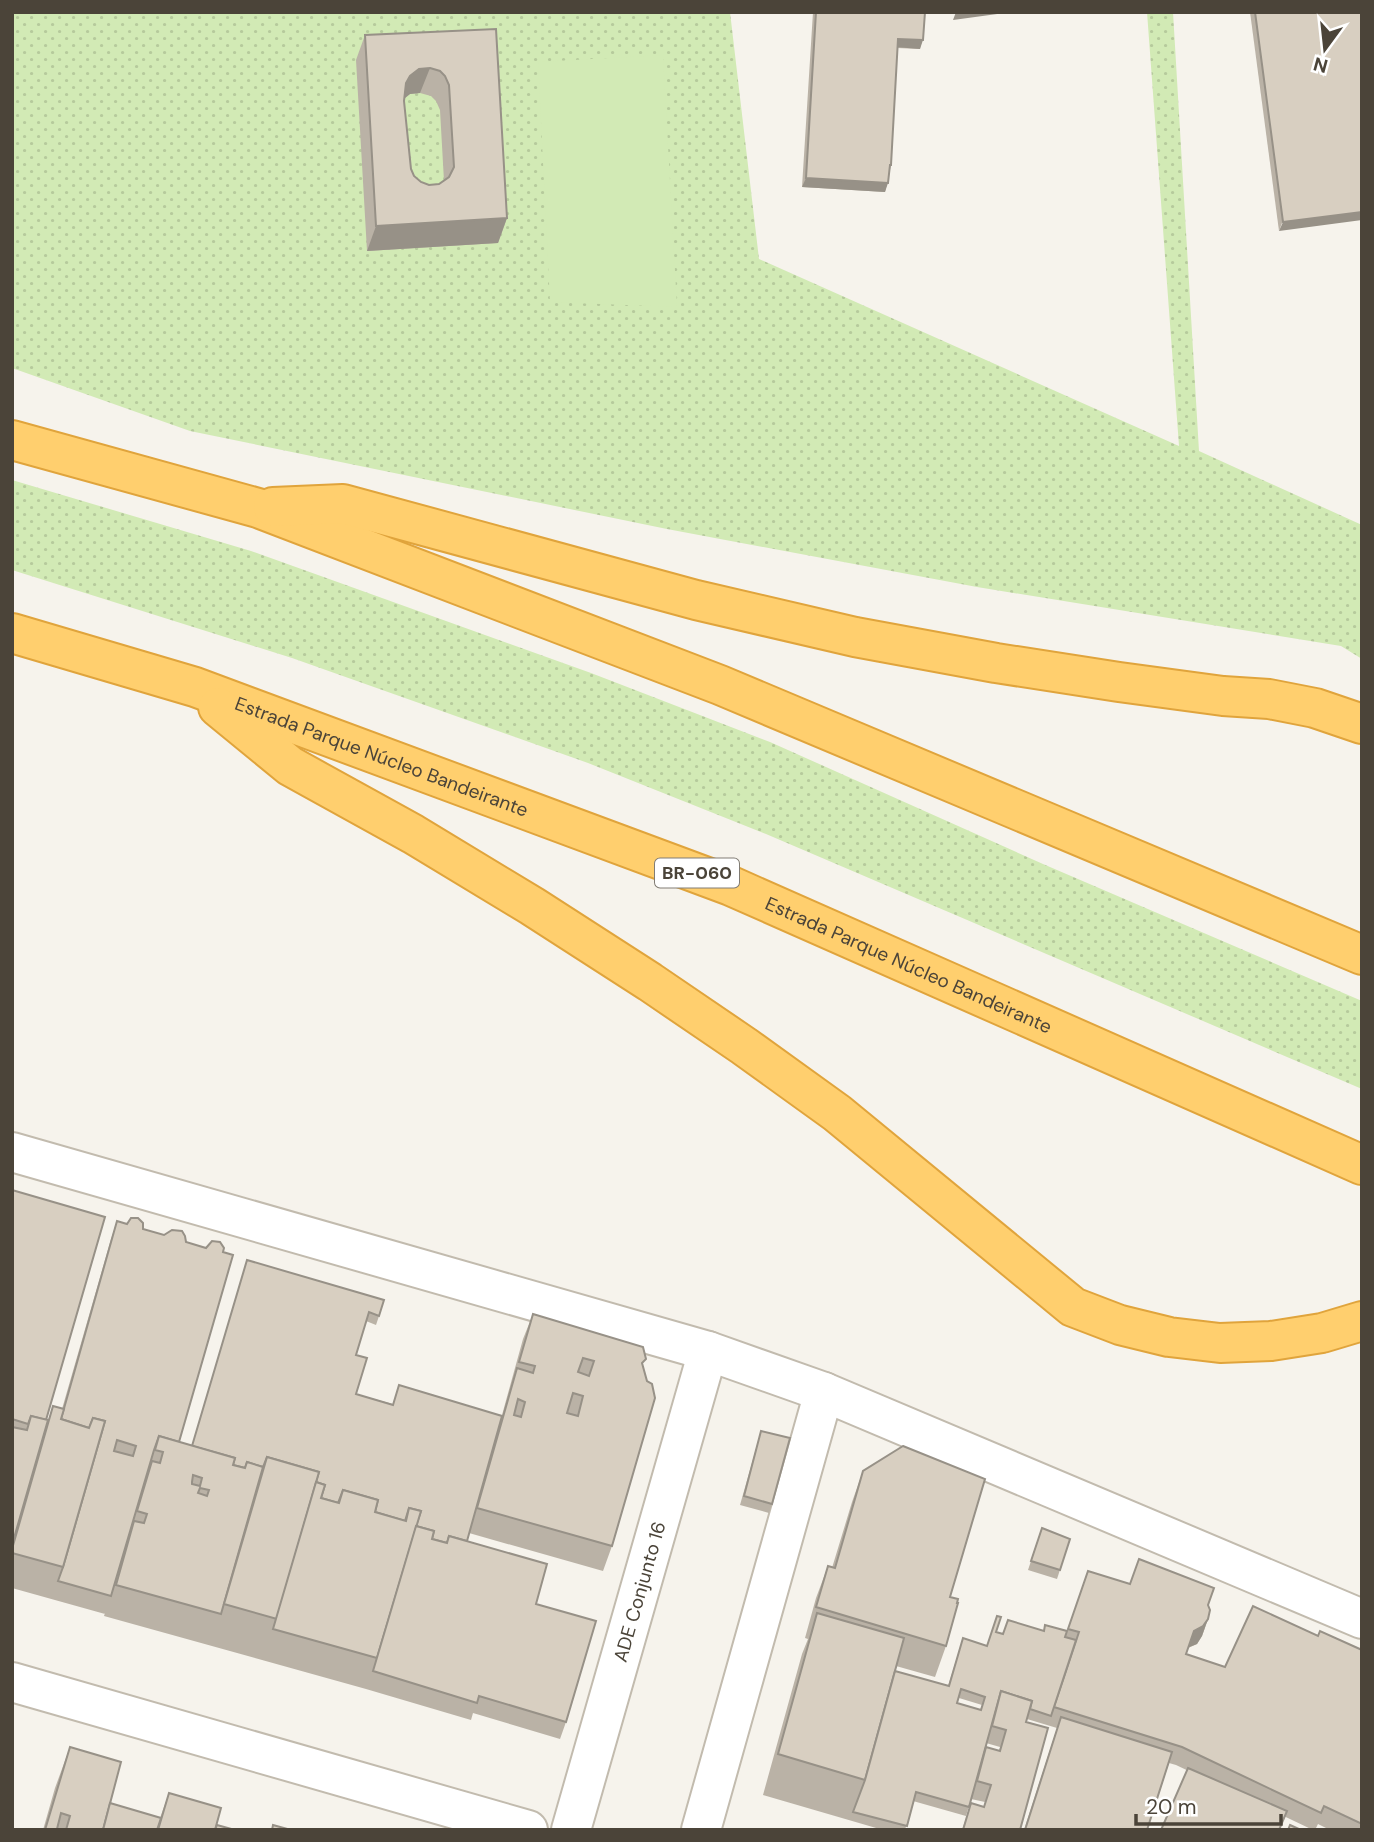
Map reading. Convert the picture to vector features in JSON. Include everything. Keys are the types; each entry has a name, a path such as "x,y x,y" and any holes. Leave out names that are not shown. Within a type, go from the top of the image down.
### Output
{"highway":[{"path":"12,440 258,508 720,685 1362,955"},
{"path":"258,508 343,504 696,600 855,637 1119,682 1223,696 1269,699 1315,708 1362,724"},
{"name":"Estrada Parque Núcleo Bandeirante","path":"12,633 195,687 731,886 1362,1165"},
{"path":"195,687 290,766 413,834 532,906 744,1046 837,1112 1073,1307 1120,1325 1169,1337 1220,1343 1271,1342 1322,1333 1362,1321"}],"street":[{"path":"12,1152 708,1351 824,1392 1362,1619"},
{"name":"ADE Conjunto 16","path":"571,1830 708,1351"},
{"path":"701,1830 824,1392"},
{"path":"12,1682 528,1830"}],"green space":[{"path":"12,12 730,12 759,259 1179,446 1147,12 1173,12 1199,451 1362,525 1362,659 1341,646 977,587 667,529 190,431 12,368"},
{"path":"663,55 677,307 550,302 538,62"},
{"path":"12,480 251,551 591,673 770,742 1043,864 1362,1001 1362,1089 766,834 588,763 292,658 12,570"}],"building":[{"path":"816,12 925,12 923,40 898,39 888,183 806,178"},
{"path":"1255,12 1362,12 1362,212 1283,222"},
{"path":"496,29 507,218 376,226 365,35","holes":["419,69 440,71 449,85 454,167 449,177 439,184 429,185 414,176 411,169 404,101 406,83 410,76"]},
{"path":"12,1190 105,1217 46,1420 31,1416 28,1424 12,1419"},
{"path":"131,1218 138,1218 143,1223 143,1229 164,1235 172,1230 182,1231 186,1242 206,1248 212,1241 220,1242 224,1248 223,1252 233,1255 179,1442 159,1436 111,1596 58,1581 105,1421 93,1418 89,1428 61,1419 117,1221 127,1224","holes":["117,1440 136,1446 133,1456 114,1451"]},
{"path":"247,1260 384,1300 379,1316 369,1312 356,1355 367,1358 356,1394 393,1405 399,1385 502,1416 467,1541 449,1536 447,1543 432,1539 434,1531 416,1526 421,1511 409,1508 405,1521 375,1512 378,1500 343,1490 338,1503 321,1498 325,1485 316,1482 319,1472 267,1457 263,1467 247,1462 245,1468 233,1465 235,1458 192,1446"},
{"path":"533,1314 643,1347 646,1359 642,1363 655,1398 612,1546 477,1508 517,1368 533,1373 535,1366 519,1362","holes":["583,1358 594,1361 589,1376 578,1372","573,1393 583,1396 578,1416 567,1413","518,1399 525,1402 521,1417 514,1415"]},
{"path":"53,1406 64,1409 61,1419 89,1428 93,1418 105,1421 63,1567 12,1553"},
{"path":"31,1416 48,1420 12,1545 12,1427 27,1430"},
{"path":"761,1431 790,1438 772,1504 744,1496"},
{"path":"159,1436 235,1458 233,1465 245,1468 247,1462 263,1467 221,1614 116,1585 134,1521 144,1523 147,1514 137,1511 152,1461 160,1463 163,1452 155,1450","holes":["193,1475 202,1478 200,1486 192,1484","200,1488 209,1490 207,1496 198,1493"]},
{"path":"903,1446 985,1479 950,1597 958,1599 958,1603 946,1646 816,1607 828,1566 835,1568 863,1471"},
{"path":"267,1457 319,1472 277,1619 224,1604"},
{"path":"316,1482 325,1485 321,1498 339,1503 343,1490 378,1500 375,1512 406,1521 409,1508 421,1511 377,1658 273,1629"},
{"path":"416,1526 434,1531 432,1539 447,1543 449,1536 547,1564 536,1604 596,1621 566,1722 479,1696 477,1703 373,1671"},
{"path":"1042,1528 1070,1539 1060,1570 1031,1561"},
{"path":"1139,1559 1214,1588 1208,1605 1208,1619 1194,1631 1186,1654 1225,1667 1253,1606 1318,1636 1320,1631 1362,1650 1362,1824 1324,1806 1321,1813 1182,1747 1054,1707 1079,1632 1068,1629 1088,1571 1130,1584"},
{"path":"817,1613 904,1638 865,1780 778,1754"},
{"path":"997,1616 1001,1617 996,1632 1003,1634 1008,1620 1044,1631 1045,1625 1067,1631 1065,1637 1076,1640 1051,1716 1030,1709 1032,1701 1001,1691 969,1807 916,1792 907,1826 853,1812 865,1780 895,1671 949,1686 963,1638 987,1646","holes":["961,1689 985,1697 981,1710 957,1703"]},
{"path":"1001,1691 1032,1701 1026,1722 1048,1728 1020,1830 963,1830 971,1803 984,1807 991,1785 977,1781 986,1747 1000,1751 1006,1730 992,1726"},
{"path":"1061,1717 1172,1752 1147,1830 1025,1830"},
{"path":"70,1747 121,1762 103,1830 66,1830 70,1816 61,1813 58,1830 45,1830"},
{"path":"1188,1768 1287,1811 1279,1830 1161,1830"},
{"path":"169,1793 221,1808 215,1830 158,1830"},
{"path":"110,1803 161,1818 157,1830 103,1830"},
{"path":"217,1825 235,1830 215,1830"},
{"path":"273,1825 291,1830 272,1830"},
{"path":"1290,1825 1301,1830 1288,1830"}]}
